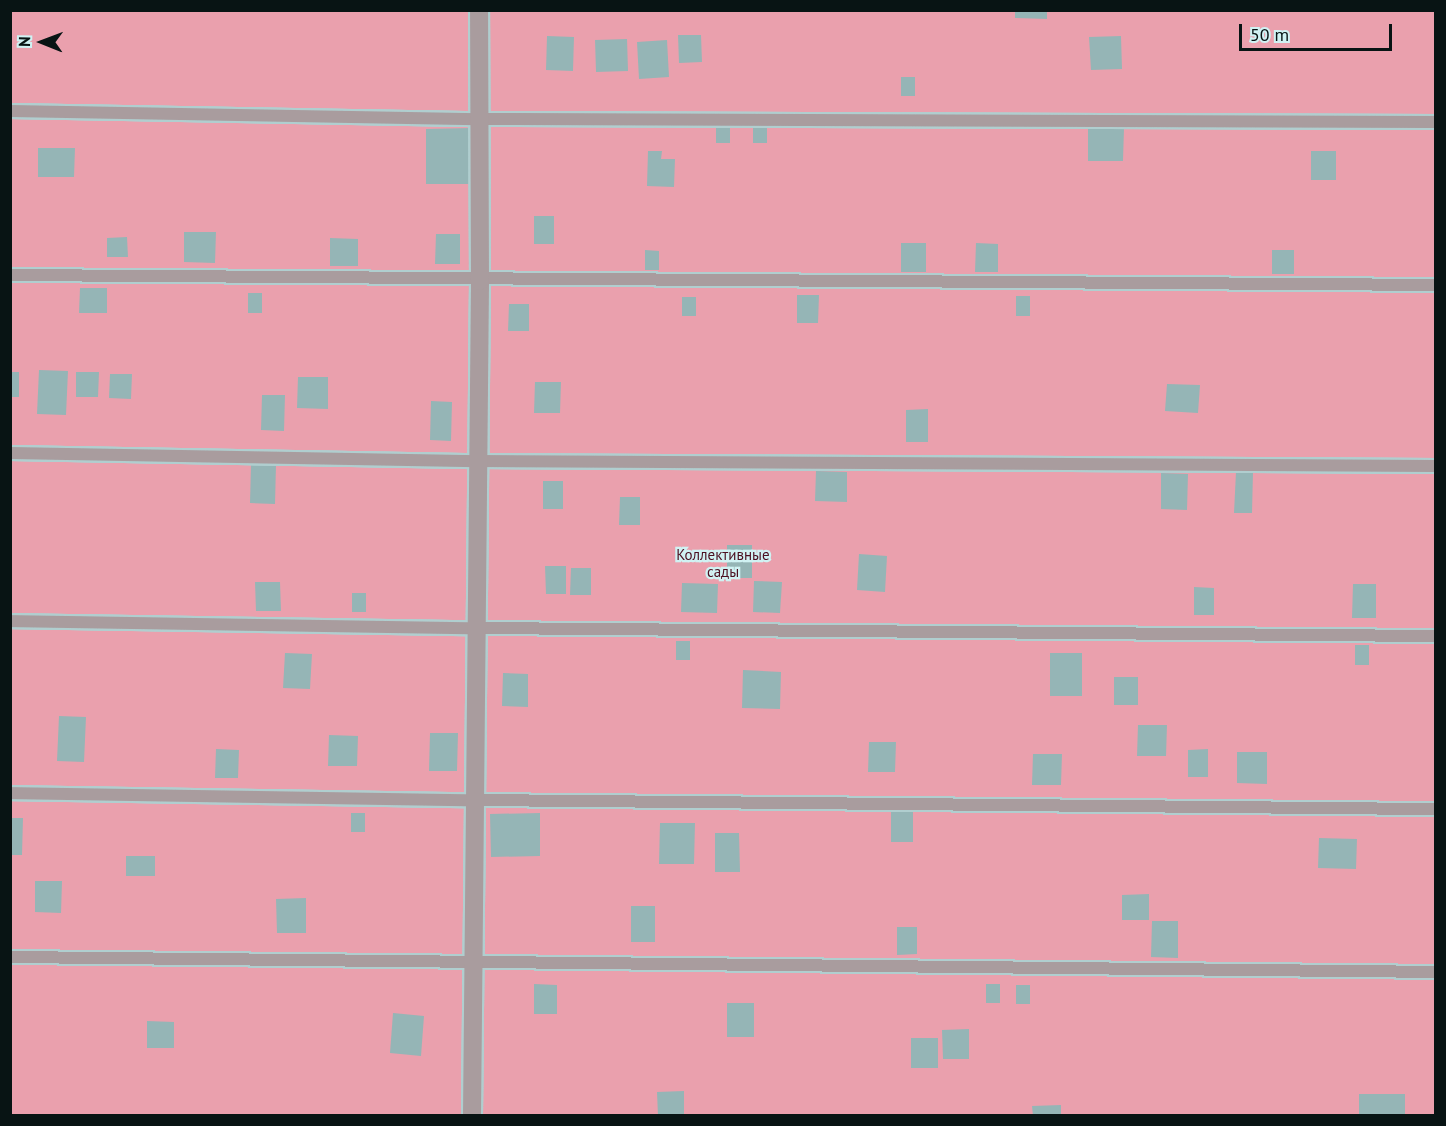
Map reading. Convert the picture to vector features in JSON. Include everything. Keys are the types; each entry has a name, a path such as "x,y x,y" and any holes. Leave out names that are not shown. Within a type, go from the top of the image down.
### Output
{"street":[{"path":"472,1116 478,628 479,10"}],"lane":[{"path":"10,111 479,119 1436,122"},
{"path":"10,275 480,281 1436,285"},
{"path":"10,453 479,461 1436,466"},
{"path":"10,621 478,628 1436,636"},
{"path":"10,793 475,801 1436,808"},
{"path":"10,957 1436,972"}],"green space":[{"name":"Коллективные сады","path":"11,11 1435,11 1435,1115 11,1115"}],"building":[{"path":"1015,10 1047,10 1047,19 1015,18"},
{"path":"678,35 701,35 702,62 679,63"},
{"path":"547,36 574,37 573,71 546,70"},
{"path":"1121,36 1122,69 1091,70 1089,37"},
{"path":"627,39 628,71 596,72 595,40"},
{"path":"667,40 669,77 639,79 637,42"},
{"path":"901,77 915,77 915,96 901,96"},
{"path":"753,123 767,123 767,143 753,143"},
{"path":"716,124 730,124 730,143 716,143"},
{"path":"472,128 472,184 426,184 426,129"},
{"path":"1088,128 1124,128 1123,161 1088,161"},
{"path":"38,148 75,148 74,177 38,177"},
{"path":"648,151 662,151 661,159 675,159 674,187 647,186"},
{"path":"1311,151 1336,151 1336,180 1311,180"},
{"path":"534,216 554,216 554,244 534,244"},
{"path":"184,232 216,232 215,263 184,262"},
{"path":"436,234 460,234 460,264 435,264"},
{"path":"127,237 128,257 107,257 107,238"},
{"path":"330,238 358,239 358,266 330,266"},
{"path":"901,243 926,243 926,272 901,272"},
{"path":"976,243 998,244 998,272 975,272"},
{"path":"645,250 659,251 659,270 645,270"},
{"path":"1272,250 1294,250 1294,274 1272,274"},
{"path":"80,288 107,288 107,313 79,313"},
{"path":"248,293 262,293 262,313 248,313"},
{"path":"797,295 819,295 818,323 797,323"},
{"path":"1016,296 1030,296 1030,316 1016,316"},
{"path":"682,297 696,297 696,316 682,316"},
{"path":"509,304 529,304 529,331 508,331"},
{"path":"39,370 68,371 66,415 37,414"},
{"path":"10,372 19,372 19,397 10,397"},
{"path":"76,372 99,372 98,397 76,397"},
{"path":"110,374 132,374 131,399 109,398"},
{"path":"298,377 328,377 328,409 297,408"},
{"path":"535,382 561,382 560,413 534,413"},
{"path":"1167,384 1200,385 1198,413 1165,411"},
{"path":"262,395 285,395 284,431 261,430"},
{"path":"431,401 452,402 451,441 430,440"},
{"path":"928,409 928,442 906,442 906,410"},
{"path":"251,464 276,465 275,504 250,503"},
{"path":"816,471 847,472 847,502 815,501"},
{"path":"1236,472 1253,472 1252,513 1234,513"},
{"path":"1161,473 1188,474 1187,510 1161,509"},
{"path":"543,481 563,481 563,509 543,509"},
{"path":"620,497 640,497 640,525 619,525"},
{"path":"727,545 752,545 752,578 727,578"},
{"path":"859,554 887,556 885,592 857,590"},
{"path":"545,566 566,566 566,594 546,594"},
{"path":"571,568 591,568 591,595 570,595"},
{"path":"754,581 782,582 780,613 753,612"},
{"path":"255,582 280,582 281,611 256,611"},
{"path":"682,583 718,584 717,613 681,612"},
{"path":"1353,584 1376,584 1376,618 1352,618"},
{"path":"1194,587 1214,588 1214,615 1194,615"},
{"path":"352,593 366,593 366,612 352,612"},
{"path":"676,641 690,641 690,660 676,660"},
{"path":"1355,645 1369,645 1369,665 1355,665"},
{"path":"285,653 312,654 310,689 283,688"},
{"path":"1050,653 1082,653 1082,696 1050,696"},
{"path":"743,670 781,672 780,709 742,708"},
{"path":"503,673 528,674 528,707 502,706"},
{"path":"1114,677 1138,677 1138,705 1114,705"},
{"path":"59,716 86,717 84,762 57,761"},
{"path":"1138,725 1167,725 1166,756 1137,756"},
{"path":"430,733 458,733 457,771 429,771"},
{"path":"329,735 358,736 357,766 328,766"},
{"path":"869,742 896,742 895,772 868,772"},
{"path":"216,749 239,750 238,778 215,778"},
{"path":"1208,749 1208,777 1188,777 1188,750"},
{"path":"1237,752 1267,752 1267,784 1237,783"},
{"path":"1033,754 1062,754 1061,785 1032,785"},
{"path":"891,810 913,810 913,842 891,842"},
{"path":"351,813 365,813 365,832 351,832"},
{"path":"540,813 540,856 491,857 490,814"},
{"path":"10,818 23,818 22,855 10,855"},
{"path":"660,823 695,823 694,864 659,864"},
{"path":"715,833 739,833 740,872 715,872"},
{"path":"1319,838 1357,839 1356,869 1318,868"},
{"path":"126,856 155,856 155,876 126,876"},
{"path":"35,881 62,881 61,913 35,912"},
{"path":"1149,894 1149,920 1122,920 1122,895"},
{"path":"306,898 306,933 277,933 276,899"},
{"path":"631,906 655,906 655,942 631,942"},
{"path":"1152,921 1178,921 1178,958 1151,957"},
{"path":"897,927 917,927 917,954 897,955"},
{"path":"534,984 557,985 557,1014 534,1014"},
{"path":"986,984 1000,984 1000,1003 986,1003"},
{"path":"1016,985 1030,985 1030,1004 1016,1004"},
{"path":"727,1003 754,1003 754,1037 727,1037"},
{"path":"393,1013 424,1016 421,1056 390,1053"},
{"path":"147,1021 174,1022 174,1048 147,1048"},
{"path":"969,1029 969,1059 943,1059 942,1030"},
{"path":"911,1038 938,1038 938,1068 911,1068"},
{"path":"684,1091 684,1116 658,1116 657,1092"},
{"path":"1359,1094 1405,1094 1405,1116 1359,1116"},
{"path":"1061,1105 1061,1116 1033,1116 1032,1106"}]}
